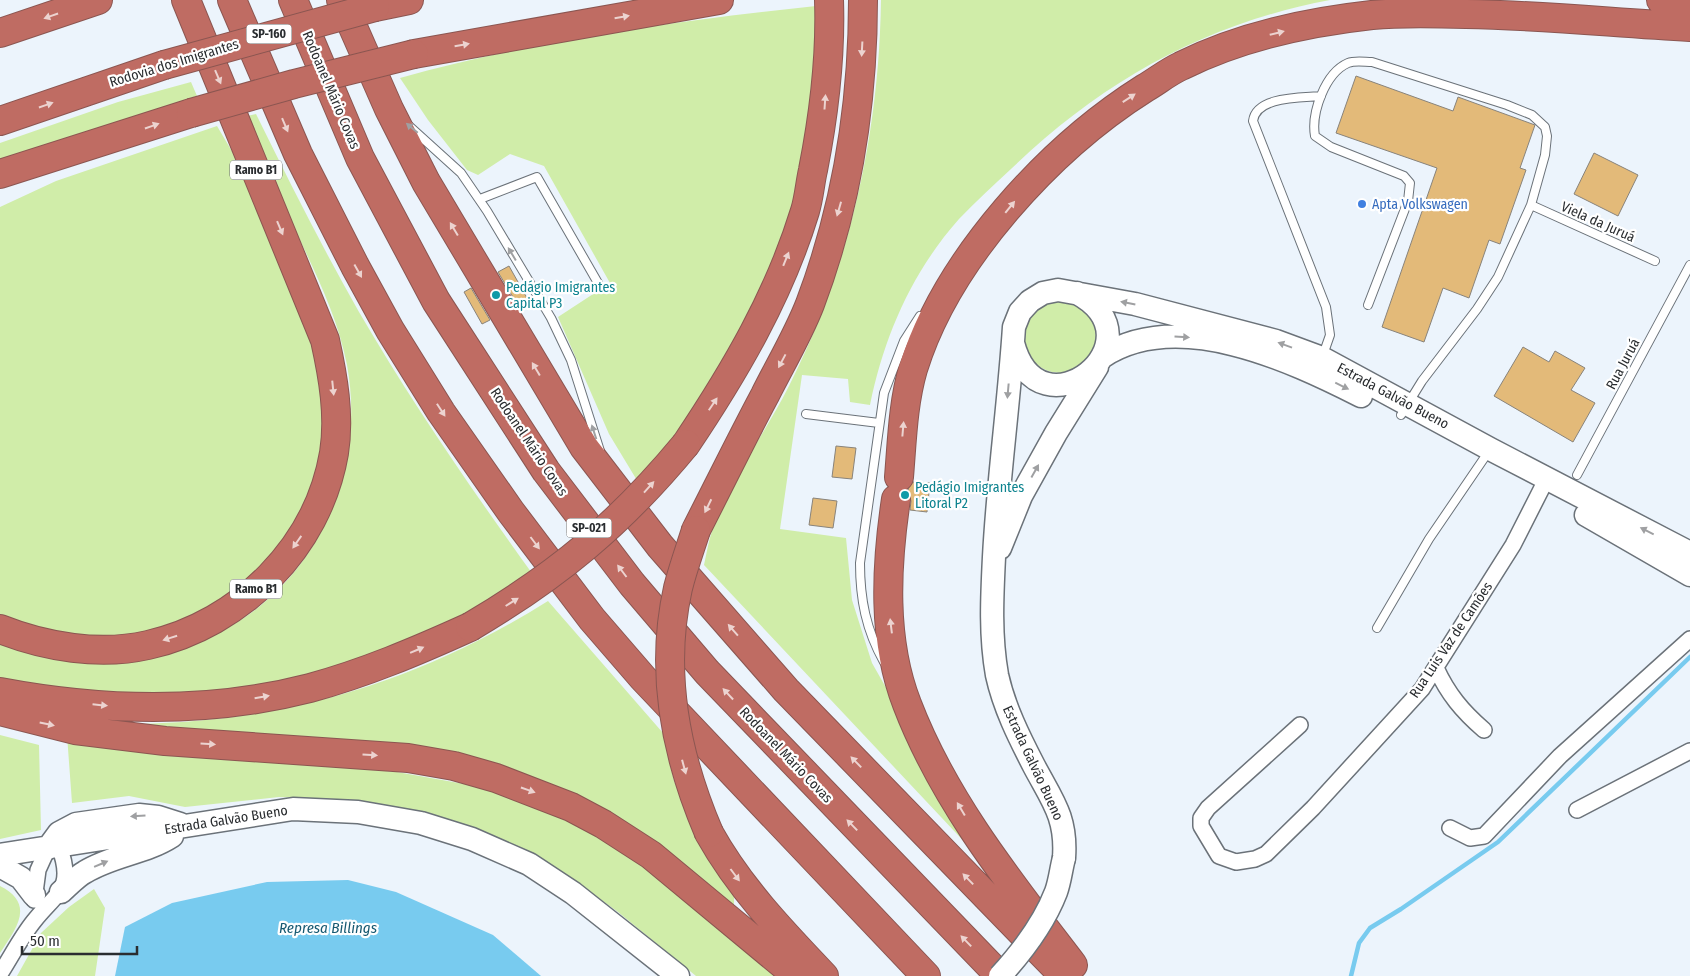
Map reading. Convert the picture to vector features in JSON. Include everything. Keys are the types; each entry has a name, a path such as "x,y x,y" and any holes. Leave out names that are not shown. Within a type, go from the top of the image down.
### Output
{"highway":[{"path":"0,33 98,0"},
{"name":"Ramo B1","path":"0,629 25,639 50,645 91,648 148,645 184,634 238,605 283,562 300,539 317,510 327,479 334,452 336,432 331,365 326,340 186,0"},
{"path":"232,0 298,154 355,266 390,330 441,412 511,512 592,620 637,671 926,976"},
{"name":"Rodoanel Mário Covas","path":"293,0 360,158 436,301 546,471 632,584 707,672 1000,976"},
{"path":"341,0 389,109 426,182 584,447 660,546 786,690 1064,976"},
{"name":"Rodovia dos Imigrantes","path":"0,121 164,65 268,34 409,0"},
{"path":"0,174 191,113 294,84 414,54 719,0"},
{"path":"0,692 104,706 152,707 221,704 309,688 378,666 470,627 545,581 603,533 638,500 686,444 725,385 746,349 766,308 805,210 824,117 830,35 829,0"},
{"path":"824,976 777,927 735,875 709,833 691,792 680,751 672,700 672,627 678,588 696,530 810,305 826,256 842,199 852,150 858,104 863,0"},
{"path":"1661,0 1690,4"},
{"path":"1082,976 1007,878 962,812 927,748 907,704 895,659 888,608 888,569 905,407 913,371 925,336 940,306 983,241 1029,185 1076,138 1115,108 1180,66 1246,41 1315,24 1373,15 1424,13 1523,15 1690,27"},
{"path":"0,192 114,139"},
{"path":"0,711 75,730 165,741 408,758 454,766 496,778 571,807 603,824 651,855 797,976"}],"main road":[{"name":"Estrada Galvão Bueno","path":"1000,976 1027,943 1047,911 1056,891 1064,858 1065,837 1060,817 1004,702 998,675 991,611 996,515 1014,327 1020,312 1030,301 1043,293 1058,290 1076,293 1191,318 1276,341 1317,365 1544,484 1690,553"},
{"name":"Estrada Galvão Bueno","path":"994,563 1021,496 1056,433 1100,362 1107,334 1104,320 1097,308 1076,293"},
{"name":"Estrada Galvão Bueno","path":"1013,342 1017,357 1025,369 1037,378 1051,384 1066,384 1080,380 1120,345 1159,337 1182,336 1317,365"},
{"name":"Estrada Galvão Bueno","path":"1544,484 1690,575"},
{"name":"Estrada Galvão Bueno","path":"185,826 294,809 358,812 421,823 472,839 529,864 573,893 678,976"},
{"path":"0,856 54,847 59,833 66,828 101,820 151,816 185,826"},
{"path":"61,892 87,870 161,843 185,826"},
{"path":"0,866 21,878 34,894"}],"street":[{"name":"Rua Luis Vaz de Camões","path":"1300,725 1208,808 1201,818 1201,826 1219,856 1236,862 1266,854 1313,808 1400,714 1436,668 1513,545 1544,484"},
{"path":"1450,828 1470,838 1484,836 1560,756 1690,639"},
{"path":"1436,668 1447,691 1458,706 1484,730"},
{"path":"1577,810 1690,751"},
{"path":"0,974 34,921 61,892 65,873 54,847"},
{"path":"34,921 34,894 38,870 54,847"}],"lane":[{"path":"1368,305 1408,201 1410,183 1404,176 1319,141 1315,136 1314,123 1321,96 1334,75 1349,62 1372,62 1507,105 1532,116 1545,127 1547,136 1545,155 1531,206 1498,277 1477,309 1422,381 1404,410"},
{"path":"1317,365 1330,335 1326,307 1253,121 1256,110 1262,106 1281,101 1321,96"},
{"path":"389,109 453,164 480,199 563,342 609,479"},
{"path":"480,199 537,177 598,284"},
{"name":"Viela da Juruá","path":"1531,206 1655,261"},
{"path":"940,285 983,241"},
{"name":"Rua Juruá","path":"1577,475 1690,265"},
{"path":"907,704 873,643 864,616 860,591 860,562 884,392 904,341 927,306"},
{"path":"806,414 879,423"},
{"path":"1377,628 1429,539 1487,454"}],"green space":[{"path":"881,0 1330,0 1240,24 1158,60 1119,83 1046,137 959,219 927,261 902,306 892,330 883,354 870,405 850,402 848,379 802,375 780,529 846,538 852,600 872,663 988,867 704,565 712,530 730,489 789,386 829,294 857,198 867,150 879,50"},
{"path":"816,6 813,116 795,207 757,304 677,439 638,482 609,434 558,317 610,283 544,166 510,154 478,175 467,170 428,120 400,78 503,53 606,33"},
{"path":"191,82 197,96 0,162 0,143 118,102"},
{"path":"256,114 293,189 379,346 443,446 534,576 481,610 343,671 183,699 0,683 0,639 138,659 162,655 200,641 238,621 272,596 300,565 322,530 338,491 348,450 351,408 347,365 327,299 243,117"},
{"path":"217,126 246,175 325,360 321,487 268,574 162,634 83,642 0,619 0,207 56,181"},
{"path":"1053,301 1067,301 1086,311 1096,330 1096,344 1086,363 1067,373 1053,373 1034,363 1024,344 1024,330 1034,311"},
{"path":"548,601 663,733 674,781 694,829 741,896 734,897 734,907 619,823 346,748 137,724 193,721 247,715 300,705 351,692 401,675 451,654 500,629"},
{"path":"0,735 39,745 41,830 0,839"},
{"path":"67,735 308,764 397,772 470,785 507,796 576,824 638,859 781,976 696,976 618,912 568,876 349,800 279,797 185,807 129,796 72,803"},
{"path":"0,886 11,893 17,901 20,917 12,935 0,953"},
{"path":"94,889 105,908 95,976 17,976 41,933 69,907"}],"water":[{"name":"Represa Billings","path":"348,880 396,892 493,935 541,976 115,976 125,927 172,903 267,882"}],"building":[{"path":"1356,76 1453,111 1458,97 1535,125 1520,168 1526,170 1500,244 1489,240 1469,298 1443,288 1424,342 1382,327 1437,168 1336,133"},
{"path":"1594,153 1638,175 1618,216 1574,194"},
{"path":"509,266 527,298 517,304 498,272"},
{"path":"471,288 490,320 482,324 464,292"},
{"path":"1523,347 1549,362 1555,351 1585,368 1571,390 1595,403 1573,442 1494,396"},
{"path":"836,446 856,448 852,479 832,477"},
{"path":"913,482 930,483 927,512 910,510 911,501 908,489"},
{"path":"813,498 837,501 833,528 809,525"}],"waterway":[{"path":"1351,976 1359,943 1370,928 1401,909 1498,842 1690,657"}],"place":[{"name":"Apta Volkswagen","path":"1362,204"},
{"name":"Pedágio Imigrantes Capital P3","path":"496,295"},
{"name":"Pedágio Imigrantes Litoral P2","path":"905,495"}]}
